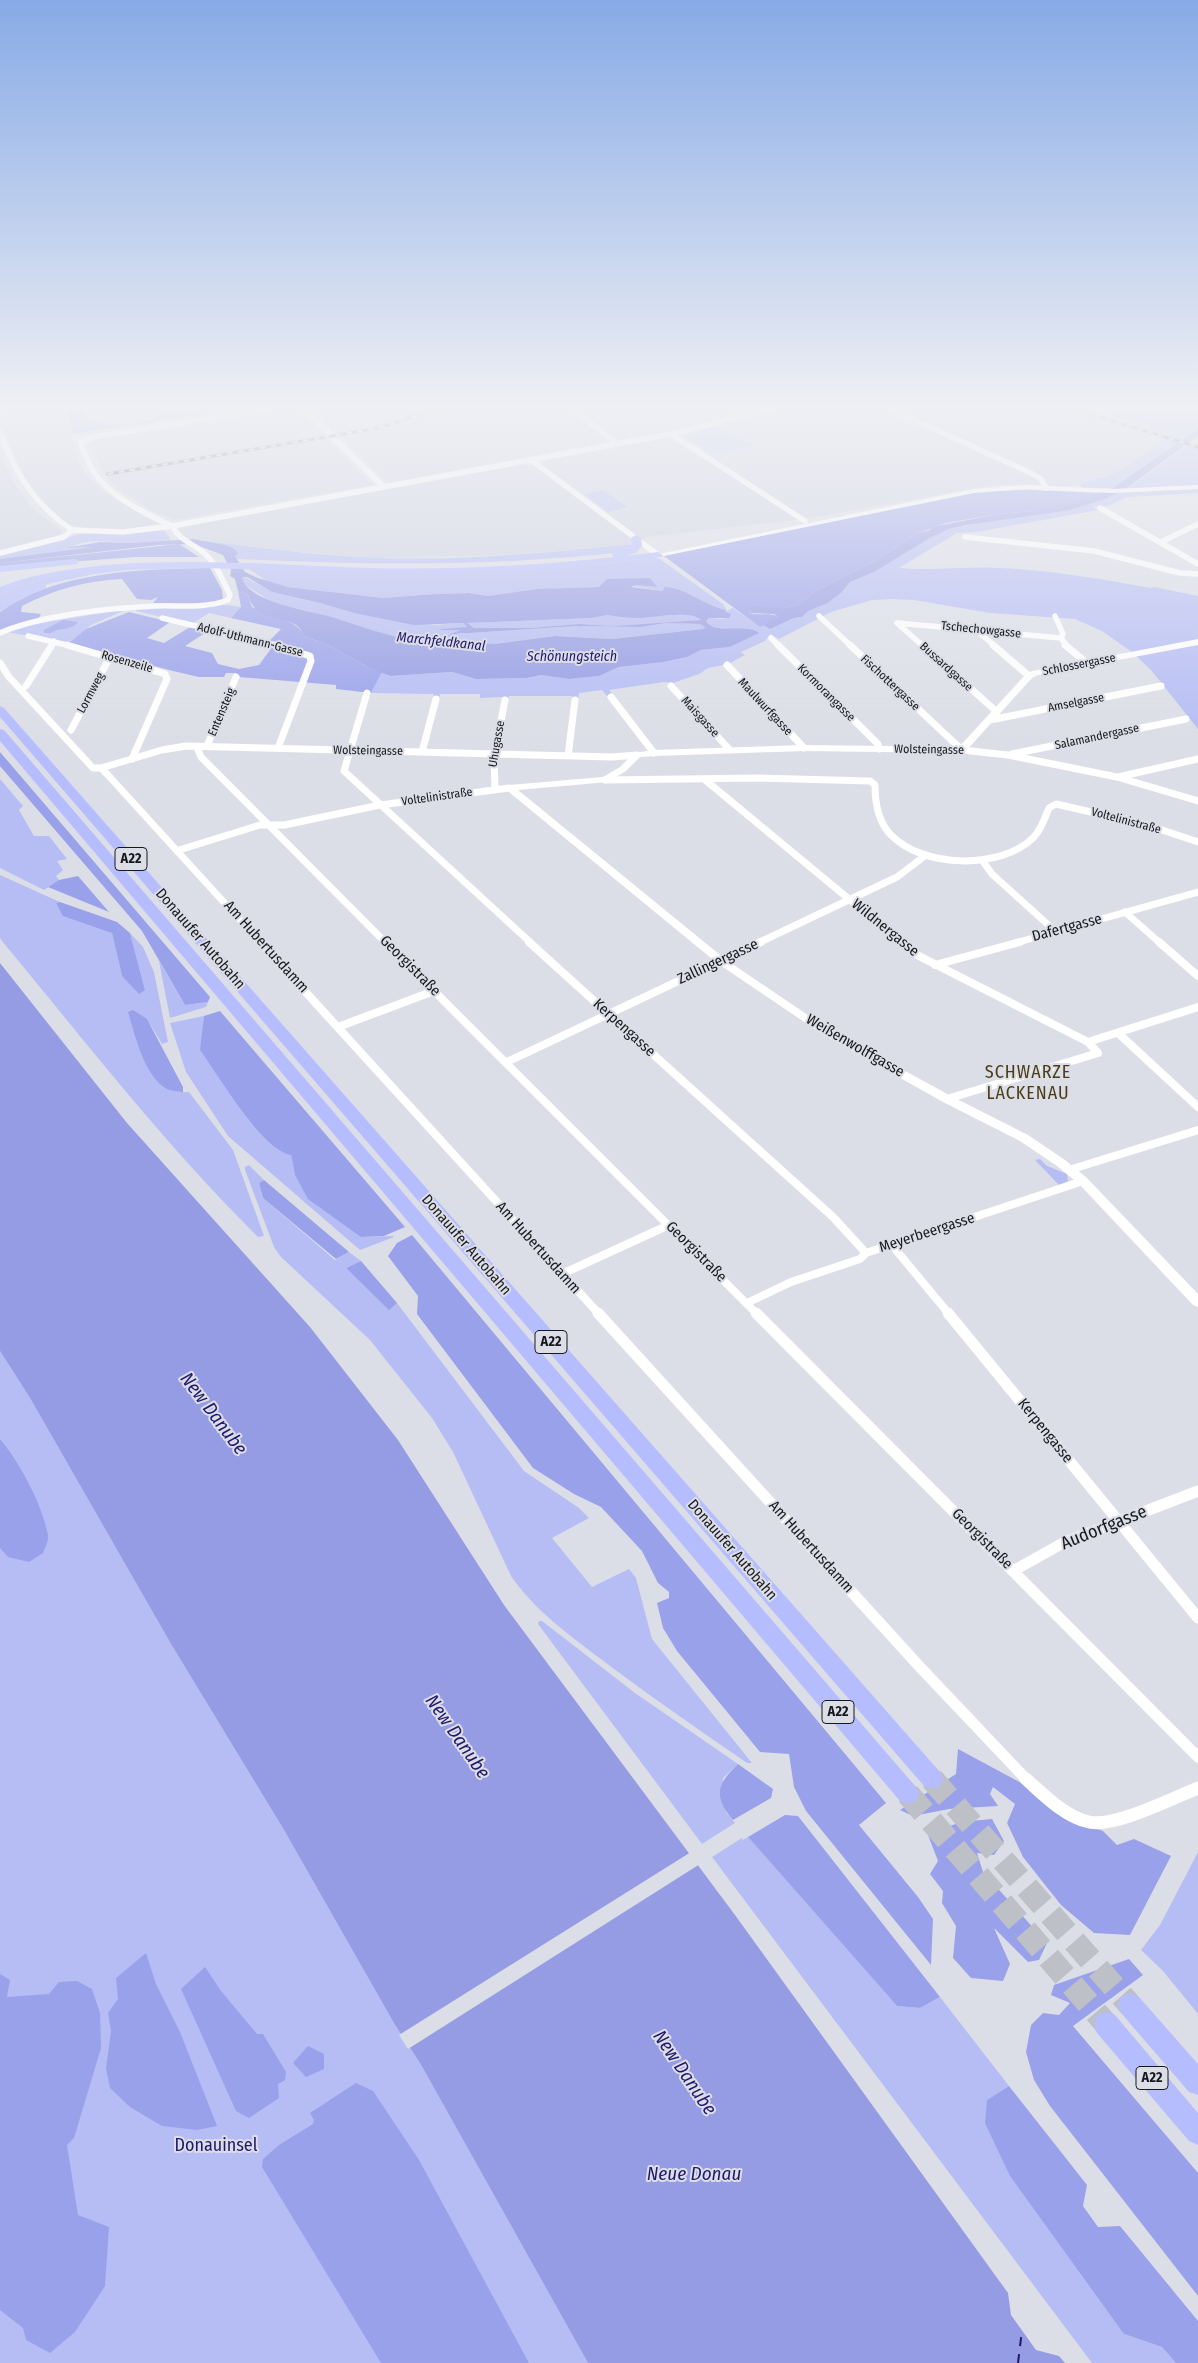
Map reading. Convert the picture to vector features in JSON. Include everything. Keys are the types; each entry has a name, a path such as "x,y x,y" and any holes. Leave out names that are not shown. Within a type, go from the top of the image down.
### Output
{"highway":[{"path":"615,556 634,549 637,546 636,538"},
{"path":"244,564 435,567 528,564 656,553"},
{"path":"0,569 106,560 170,560 373,571 470,571 556,566 656,553"},
{"path":"0,580 78,568 170,560"},
{"path":"0,608 26,593 69,579 118,571 203,562"},
{"path":"0,591 29,580 70,572 132,566 187,565"},
{"path":"0,700 3,721"},
{"name":"Donauufer Autobahn","path":"3,721 932,1778"},
{"name":"Donauufer Autobahn","path":"3,721 908,1794"},
{"name":"A22","path":"1130,2005 1198,2084"},
{"name":"A22","path":"1106,2024 1198,2132"}],"street":[{"path":"54,519 72,530 123,532 209,519"},
{"path":"0,633 21,626 124,608 209,605 228,600 230,595 216,567 206,554 189,545 178,536 172,526 160,519"},
{"path":"611,519 656,553 829,519"},
{"path":"656,553 814,519"},
{"path":"1120,519 1198,564"},
{"path":"1161,542 1198,524"},
{"path":"0,554 64,537 72,530"},
{"path":"965,537 1094,551 1180,573 1198,574"},
{"name":"Fischottergasse","path":"818,616 962,750"},
{"path":"1055,616 1063,634 1061,638 1063,643 1087,663"},
{"name":"Adolf-Uthmann-Gasse","path":"162,618 306,653 312,658 278,748"},
{"name":"Tschechowgasse","path":"900,622 1061,638"},
{"name":"Bussardgasse","path":"900,622 897,623 997,712"},
{"path":"975,629 1029,676"},
{"name":"Rosenzeile","path":"28,636 54,641 156,670 167,676 132,758"},
{"name":"Kormorangasse","path":"771,638 878,744 879,749"},
{"path":"26,686 54,641"},
{"name":"Schlossergasse","path":"962,750 1029,676 1198,642"},
{"name":"Lormweg","path":"71,730 110,657"},
{"name":"Am Hubertusdamm","path":"0,663 9,677 93,768 101,768 179,850 562,1274 1015,1769 1063,1809 1088,1822 1104,1823 1118,1820 1198,1788"},
{"name":"Maulwurfgasse","path":"726,665 804,748"},
{"name":"Entensteig","path":"207,746 236,677"},
{"name":"Maisgasse","path":"671,686 728,749"},
{"name":"Amselgasse","path":"990,720 1161,686"},
{"path":"350,750 367,693"},
{"path":"611,697 654,753"},
{"path":"422,752 436,699"},
{"name":"Uhugasse","path":"495,789 492,781 505,700"},
{"path":"568,756 574,700"},
{"name":"Salamandergasse","path":"1008,755 1186,719"},
{"name":"Wolsteingasse","path":"101,768 162,750 186,746 612,757 637,755"},
{"name":"Georgistraße","path":"197,747 201,757 1198,1757"},
{"name":"Wolsteingasse","path":"654,753 728,749 804,748 962,750 1008,755 1117,778 1198,801"},
{"name":"Kerpengasse","path":"350,750 344,771 608,1014 833,1217 866,1253"},
{"path":"637,755 654,753"},
{"name":"Voltelinistraße","path":"605,780 623,769 637,755"},
{"path":"1117,778 1198,759"},
{"name":"Wildnergasse","path":"704,779 917,955 1088,1042"},
{"name":"Voltelinistraße","path":"179,850 260,825 284,826 380,805 495,789 605,780 814,779 874,783 875,804 892,836 926,855"},
{"name":"Weißenwolffgasse","path":"509,788 721,961 826,1032 947,1099 1024,1138 1069,1170 1083,1181 1198,1302"},
{"name":"Voltelinistraße","path":"982,860 1007,855 1021,848 1037,833 1044,823 1050,806 1053,804 1061,804 1147,825 1198,842"},
{"path":"926,855 964,861 982,860 992,874 1055,931"},
{"name":"Zallingergasse","path":"507,1062 897,877 926,855"},
{"name":"Dafertgasse","path":"935,965 1198,892"},
{"path":"1125,912 1198,976"},
{"path":"338,1027 434,991"},
{"path":"947,1099 1098,1053 1088,1042 1198,1007"},
{"path":"1118,1033 1198,1107"},
{"path":"1069,1170 1198,1130"},
{"name":"Meyerbeergasse","path":"747,1303 791,1282 860,1259 866,1253 1083,1181"},
{"path":"562,1274 669,1225"},
{"name":"Kerpengasse","path":"891,1244 1198,1618"},
{"name":"Audorfgasse","path":"1013,1571 1063,1543 1198,1490"}],"shaded area":[{"path":"0,519 47,519 62,531 59,537 0,551"},
{"path":"61,519 150,519 158,524 133,529 87,529 70,525"},
{"path":"221,519 800,519 647,537 635,544 512,555 375,558 278,550 190,539 184,538 177,531 183,527"},
{"path":"843,519 968,519 946,523 918,533 877,560 814,592 798,605 785,608 748,608 751,610 749,613 780,617 760,627 664,556"},
{"path":"179,544 199,557 135,557 0,567 0,563"},
{"path":"210,568 222,590 223,599 207,604 153,603 158,597 151,600 137,599 122,579 95,582 70,587 22,606 21,612 41,614 37,621 10,626 0,630 0,612 22,598 73,580 128,572"},
{"path":"238,591 248,595 252,607 289,622 296,626 304,636 332,647 371,669 382,672 371,693 336,689 336,685 239,677 236,673 226,673 224,677 199,677 69,643 86,629 129,612 170,622 147,638 164,643 190,627 208,631 185,646 212,653 218,664 239,669 259,665 273,646 268,642 281,629 231,618 241,607"},
{"path":"63,620 78,622 68,628 44,633 44,630"},
{"path":"0,752 210,997 208,1002 185,1005 142,931 0,766"},
{"path":"78,876 109,912 48,887 59,880"},
{"path":"60,902 117,922 130,933 145,990 139,994 122,976 112,933 63,916 56,903"},
{"path":"133,1010 147,1019 183,1087 183,1092 167,1089 152,1075 146,1065 128,1012"},
{"path":"220,1011 405,1227 384,1236 361,1237 308,1199 295,1175 291,1155 280,1150 267,1140 254,1126 200,1050 204,1016"},
{"path":"264,1180 349,1252 336,1259 263,1198 259,1183"},
{"path":"412,1235 886,1803 859,1825 918,1897 933,1919 931,1965 806,1811 794,1787 789,1754 760,1752 677,1651 663,1628 657,1603 669,1598 669,1592 658,1583 642,1551 601,1507 574,1494 533,1468 417,1314 418,1296 388,1256 397,1243"},
{"path":"361,1261 397,1303 389,1310 346,1268"},
{"path":"0,1439 29,1484 41,1510 48,1535 43,1553 29,1562 8,1557 0,1548"},
{"path":"958,1749 1025,1785 1069,1820 1103,1831 1117,1845 1134,1839 1171,1856 1130,1935 1094,1933 1061,1905 1023,1857 1007,1823 1015,1804 993,1787 990,1794 998,1806 949,1809 913,1816 900,1810 956,1774"},
{"path":"738,1764 773,1789 771,1798 733,1820 722,1804 720,1790 726,1778"},
{"path":"785,1815 798,1816 940,1997 920,2008 897,2006 748,1837"},
{"path":"992,1819 1004,1841 994,1855 977,1853 983,1872 1047,1943 1039,1960 1028,1962 994,1928 1010,1964 1003,1981 971,1978 953,1958 956,1926 942,1903 943,1891 930,1874 938,1861 928,1835 960,1822"},
{"path":"146,1953 156,1984 180,2032 217,2126 197,2130 162,2126 130,2107 110,2088 106,2069 111,2031 108,2013 118,1999 116,1978"},
{"path":"1129,1959 1143,1975 1073,2026 1198,2173 1198,2296 1050,2106 1034,2080 1026,2052 1031,2025 1043,2013 1059,2015 1070,2003 1051,1995 1054,1985"},
{"path":"205,1967 221,1991 257,2034 263,2034 286,2072 285,2080 278,2084 279,2098 249,2118 236,2111 181,1989"},
{"path":"0,1974 10,1980 7,1997 49,1994 59,1982 77,1981 92,1989 100,2013 101,2048 74,2138 67,2145 78,2215 109,2227 105,2286 75,2332 50,2353 26,2340 23,2328 0,2310"},
{"path":"308,2046 324,2054 324,2069 306,2077 293,2063"},
{"path":"356,2083 373,2091 419,2160 529,2363 381,2363 262,2167 263,2159 279,2145 313,2124 314,2120 310,2113"},
{"path":"1009,2086 1087,2185 1083,2206 1098,2227 1120,2226 1198,2321 1198,2363 1176,2363 1162,2347 1124,2334 1010,2176 985,2123 987,2100"}],"green space":[{"path":"1047,519 977,532 957,533 899,568 1018,569 1154,587 1198,596 1198,729 1151,670 1132,652 1102,631 1075,619 990,613 914,600 892,599 872,600 831,612 779,639 770,634 765,641 741,652 745,655 728,664 708,668 699,674 673,683 664,682 609,690 613,695 607,696 602,690 579,693 578,700 572,700 572,696 509,696 507,701 502,701 502,697 480,698 480,694 440,694 439,699 433,699 434,694 371,693 382,672 391,676 452,672 476,679 527,678 541,675 569,679 599,676 619,667 664,662 687,657 701,650 730,647 758,633 745,629 716,628 706,621 709,618 722,619 730,616 724,612 726,610 717,608 679,590 664,587 664,591 631,586 656,587 650,578 599,587 547,589 488,596 469,593 383,598 288,587 267,581 247,568 452,572 554,568 657,557 723,604 727,611 733,608 760,627 763,625 770,629 794,618 802,617 807,611 828,603 842,592 850,582 874,572 911,547 949,529 991,521"},
{"path":"165,531 171,540 136,543 100,541 84,543 72,548 95,547 89,550 0,559 0,555 80,534"},
{"path":"190,539 310,553 414,559 540,553 635,544 635,546 623,552 526,560 334,563 237,559 235,556 237,553 233,548"},
{"path":"108,571 39,586 0,605 0,594 41,580"},
{"path":"243,576 272,592 354,613 434,625 463,623 467,627 450,629 461,630 431,640 381,634 329,617 283,606 267,599 247,586 241,579"},
{"path":"227,605 241,607 231,618 209,613 192,624 136,611 136,609"},
{"path":"123,611 91,625 69,643 7,632 18,627"},
{"path":"607,615 642,618 688,615 701,620 613,626 579,624 530,628 474,628 466,623 592,618"},
{"path":"666,623 700,624 705,627 703,629 612,639 555,636 495,644 442,640 459,633 577,626 641,627"},
{"path":"0,779 23,806 19,810 34,836 49,836 67,859 57,861 63,870 56,876 59,880 44,890 0,868"},
{"path":"0,875 60,902 56,903 112,933 122,976 145,990 130,933 143,947 154,972 168,1042 162,1044 147,1019 183,1092 189,1092 233,1150 264,1236 258,1237 190,1166 126,1092 2,941 0,938"},
{"path":"159,961 185,1005 208,1002 206,1007 170,1018"},
{"path":"204,1016 201,1050 291,1155 295,1175 361,1237 394,1237 360,1250 228,1136 186,1072 170,1023"},
{"path":"1040,1159 1047,1166 1067,1174 1068,1181 1059,1185 1035,1160"},
{"path":"249,1165 264,1180 259,1183 263,1198 335,1260 349,1252 361,1261 346,1268 389,1309 397,1303 524,1471 579,1508 589,1518 552,1538 592,1587 629,1569 636,1578 652,1639 752,1763 747,1763 594,1654 549,1618 520,1588 511,1576 453,1452 432,1418 370,1340 281,1257 274,1247 245,1170 245,1167"},
{"name":"Donauinsel","path":"0,1351 30,1398 171,1644 284,1830 395,2025 420,2063 588,2363 0,2363"},
{"path":"539,1621 542,1621 635,1693 738,1764 723,1778 726,1812 735,1823 702,1844 538,1624"},
{"path":"748,1837 897,2006 920,2008 940,1997 1009,2086 987,2100 1124,2334 1162,2347 1176,2363 1092,2363 712,1857 742,1838 743,1840"},
{"path":"1198,1852 1198,2014 1163,1971 1141,1950 1160,1925"}],"water":[{"path":"971,519 1007,519 949,529 928,539 874,572 850,582 842,592 828,603 808,611 802,617 794,618 770,629 763,625 779,617 774,614 749,613 751,611 748,608 753,607 785,608 798,605 814,592 877,560 918,533 930,530 932,527"},
{"name":"Schönungsteich","path":"193,539 225,545 233,548 238,553 235,556 245,572 258,578 288,587 383,598 469,593 488,596 538,589 599,587 607,579 650,578 657,587 636,585 631,587 663,591 664,587 680,590 731,614 729,618 709,618 706,621 716,628 746,629 759,633 730,647 701,650 687,657 664,662 619,667 599,676 569,679 541,675 527,678 476,679 452,672 391,676 371,669 332,647 304,636 300,628 293,623 260,612 253,605 248,595 238,591 235,579 230,576 231,570 223,555 194,544 159,545 0,563 0,559 95,547 66,548 100,542 133,543","holes":["242,577 247,577 272,592 354,613 414,625 463,623 467,627 442,629 440,630 461,630 432,640 402,638 279,604 254,593 246,585","607,615 635,618 688,615 701,620 613,626 579,624 530,628 474,628 467,623 592,618","666,623 700,624 705,627 703,629 612,639 555,636 495,644 443,640 452,635 463,633 577,626 641,627"]},
{"name":"Neue Donau","path":"0,963 127,1123 310,1327 398,1440 504,1605 735,1915 1008,2293 1011,2315 1036,2350 1059,2356 1065,2363 588,2363 420,2063 395,2025 284,1830 171,1644 30,1398 0,1351"}],"pier":[{"path":"691,1852 700,1864 408,2049 399,2035"}],"ferry route":[{"path":"1018,2363 1022,2330"}],"tunnel":[{"path":"932,1779 1130,2005"},
{"path":"908,1794 1106,2024"}],"district":[{"name":"SCHWARZE LACKENAU","path":"1028,1083"}],"water label":[{"name":"Marchfeldkanal","path":"441,642"},
{"name":"New Danube","path":"213,1414"},
{"name":"New Danube","path":"457,1737"},
{"name":"New Danube","path":"684,2073"}]}
